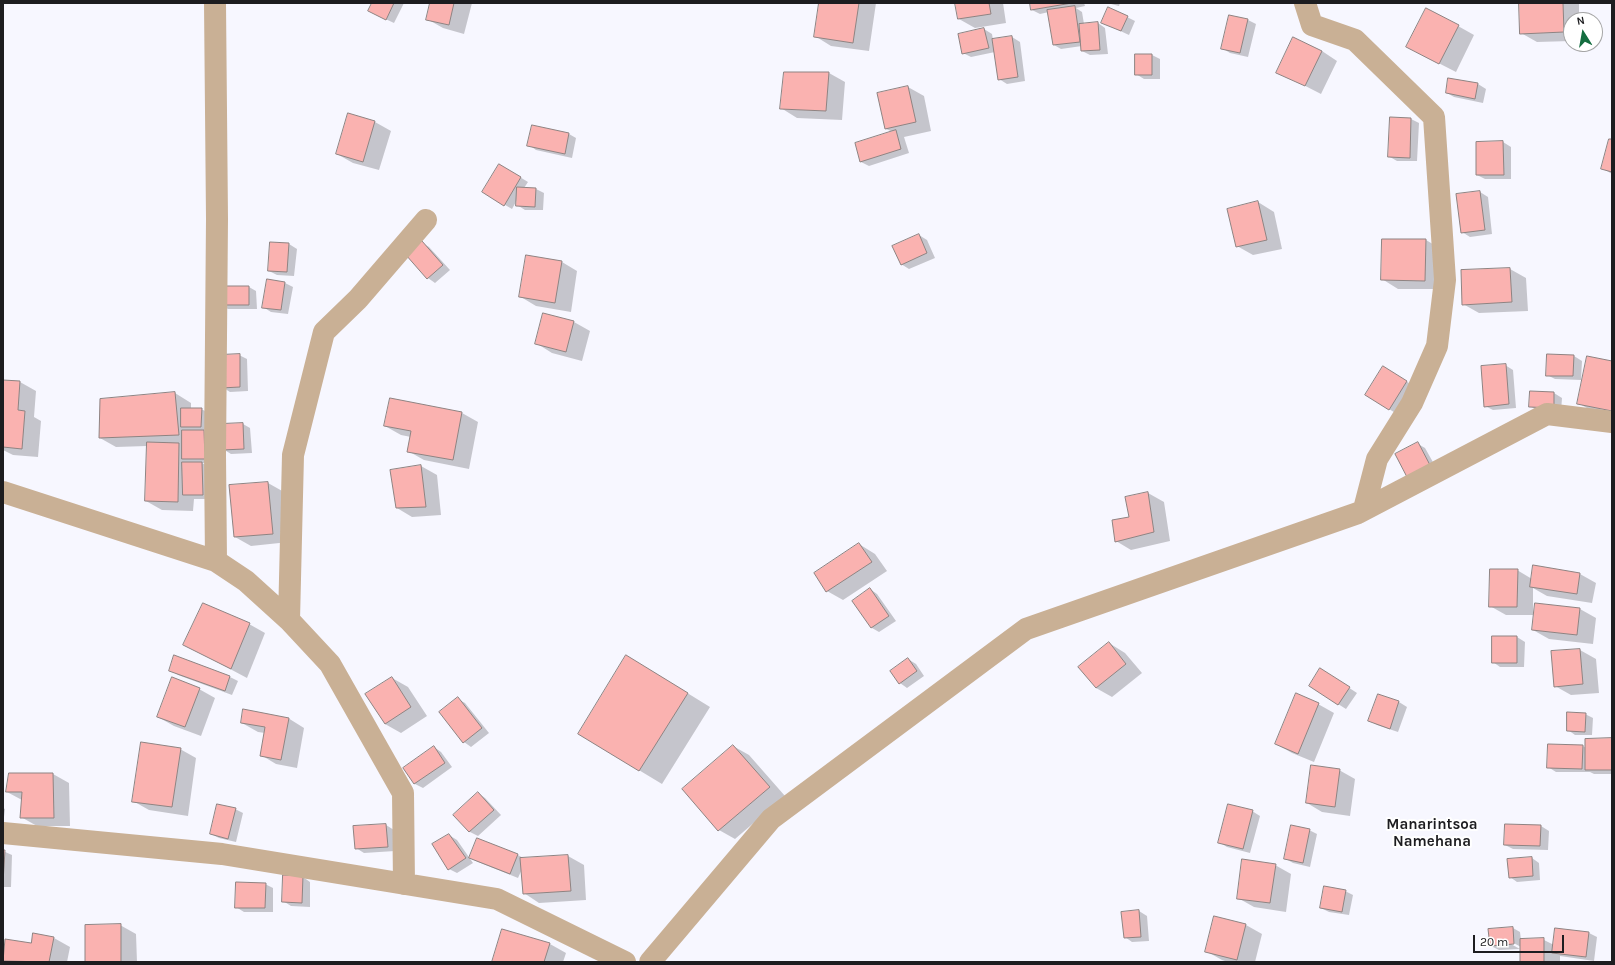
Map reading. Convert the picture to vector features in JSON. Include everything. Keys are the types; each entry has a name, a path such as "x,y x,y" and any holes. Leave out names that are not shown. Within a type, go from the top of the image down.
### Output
{"street":[{"path":"215,3 217,211 215,455 216,561"},
{"path":"1305,3 1312,25 1355,40 1434,117 1445,280 1437,346 1412,403 1377,458 1364,510"},
{"path":"288,620 293,455 324,332 358,299 426,220"},
{"path":"650,962 771,819 1026,629 1364,510 1547,414 1612,422"},
{"path":"3,492 216,561 246,581 288,620 330,664 403,793 404,884"},
{"path":"3,833 222,854 497,899 625,962"}],"building":[{"path":"372,3 394,3 386,20 368,11"},
{"path":"430,3 454,3 449,25 426,20"},
{"path":"819,3 859,3 853,43 814,37"},
{"path":"955,3 989,3 991,14 958,19"},
{"path":"1030,3 1072,3 1031,10"},
{"path":"1519,3 1563,3 1563,32 1520,34"},
{"path":"1075,6 1080,42 1053,45 1047,10"},
{"path":"1108,7 1128,16 1121,31 1101,23"},
{"path":"1426,8 1459,25 1439,64 1406,47"},
{"path":"1229,15 1248,19 1240,53 1221,49"},
{"path":"1098,22 1100,50 1081,51 1079,24"},
{"path":"984,28 989,48 962,54 958,34"},
{"path":"1012,36 1018,77 998,80 992,39"},
{"path":"1293,37 1322,51 1305,86 1276,73"},
{"path":"1135,54 1152,54 1152,75 1135,75"},
{"path":"784,72 829,72 826,111 780,109"},
{"path":"1448,78 1478,83 1475,99 1446,93"},
{"path":"908,86 916,122 885,129 877,93"},
{"path":"348,113 375,121 363,162 336,154"},
{"path":"1390,117 1411,118 1410,158 1388,157"},
{"path":"532,125 569,133 565,154 527,146"},
{"path":"896,130 901,149 860,162 855,143"},
{"path":"1609,139 1612,139 1612,172 1601,169"},
{"path":"1503,141 1504,175 1476,175 1476,142"},
{"path":"499,164 521,177 504,206 482,192"},
{"path":"517,187 536,188 535,207 516,206"},
{"path":"1480,191 1485,230 1461,233 1456,194"},
{"path":"1258,201 1267,240 1236,247 1227,209"},
{"path":"919,234 927,253 901,265 892,246"},
{"path":"1382,239 1426,239 1425,281 1381,280"},
{"path":"422,241 443,265 427,279 406,255"},
{"path":"270,242 289,243 287,272 268,271"},
{"path":"526,255 562,261 555,303 519,297"},
{"path":"1510,268 1512,302 1462,305 1461,270"},
{"path":"267,279 285,282 281,310 262,308"},
{"path":"219,286 249,286 249,305 219,305"},
{"path":"543,313 574,321 566,352 535,344"},
{"path":"240,354 240,387 221,388 220,355"},
{"path":"1547,354 1574,355 1573,376 1546,376"},
{"path":"1587,356 1612,361 1612,411 1577,404"},
{"path":"1506,364 1509,404 1484,407 1481,366"},
{"path":"1383,366 1407,381 1389,410 1365,395"},
{"path":"3,380 20,381 18,410 25,411 22,449 3,447"},
{"path":"1530,391 1554,392 1554,408 1529,407"},
{"path":"175,392 179,435 99,438 100,399"},
{"path":"390,398 462,412 453,460 407,452 411,431 384,426"},
{"path":"181,408 202,408 201,427 181,427"},
{"path":"243,423 244,449 222,450 221,424"},
{"path":"182,430 204,430 205,459 182,459"},
{"path":"147,442 179,443 178,502 145,501"},
{"path":"1418,442 1431,467 1408,479 1395,454"},
{"path":"182,462 202,462 203,495 183,495"},
{"path":"421,465 426,507 396,508 390,470"},
{"path":"268,482 273,534 234,537 229,485"},
{"path":"1148,492 1154,532 1115,542 1112,520 1129,517 1125,497"},
{"path":"859,543 872,562 826,592 814,573"},
{"path":"1533,565 1580,573 1577,594 1530,587"},
{"path":"1490,569 1518,569 1517,607 1489,607"},
{"path":"870,588 889,616 871,628 852,601"},
{"path":"203,603 250,623 231,669 183,645"},
{"path":"1535,603 1580,608 1577,635 1532,630"},
{"path":"1492,636 1517,636 1517,663 1492,663"},
{"path":"1109,642 1126,664 1096,688 1078,667"},
{"path":"1580,649 1583,684 1554,687 1551,651"},
{"path":"174,655 230,676 225,691 169,671"},
{"path":"626,655 688,693 639,771 578,734"},
{"path":"908,658 917,671 899,684 890,671"},
{"path":"1320,668 1350,687 1338,705 1309,686"},
{"path":"172,677 200,688 185,727 157,717"},
{"path":"392,677 411,707 385,724 365,694"},
{"path":"1296,693 1319,703 1298,754 1275,744"},
{"path":"1378,694 1399,701 1390,729 1368,721"},
{"path":"458,697 482,728 463,743 439,712"},
{"path":"243,709 289,718 281,760 260,756 265,727 241,723"},
{"path":"1567,712 1586,713 1585,732 1567,731"},
{"path":"1612,738 1612,770 1585,770 1585,739"},
{"path":"141,742 181,748 172,807 132,802"},
{"path":"1548,744 1583,745 1582,769 1547,768"},
{"path":"733,745 770,787 718,831 682,789"},
{"path":"434,746 445,763 414,784 403,768"},
{"path":"1311,765 1340,769 1335,807 1306,803"},
{"path":"9,773 53,773 54,818 20,818 22,792 6,792"},
{"path":"478,792 494,810 469,832 453,815"},
{"path":"217,804 236,808 228,839 210,834"},
{"path":"1228,804 1253,810 1243,849 1218,843"},
{"path":"386,824 388,847 355,849 353,826"},
{"path":"1505,824 1541,825 1540,846 1504,845"},
{"path":"1291,825 1310,829 1303,863 1284,859"},
{"path":"449,834 466,858 448,870 432,844"},
{"path":"477,838 518,854 510,874 469,858"},
{"path":"3,850 5,850 3,883"},
{"path":"568,855 571,891 523,894 520,858"},
{"path":"1532,857 1533,876 1509,878 1507,859"},
{"path":"1242,859 1276,864 1270,903 1237,899"},
{"path":"283,875 303,876 302,903 282,902"},
{"path":"236,882 266,883 265,908 235,908"},
{"path":"1324,886 1346,890 1342,912 1320,908"},
{"path":"1139,910 1141,937 1124,938 1121,912"},
{"path":"1214,916 1246,924 1237,960 1205,952"},
{"path":"121,924 121,962 85,962 85,925"},
{"path":"1513,927 1514,944 1490,946 1488,929"},
{"path":"1555,928 1589,932 1586,957 1552,953"},
{"path":"502,929 550,943 544,962 492,962"},
{"path":"33,933 54,937 49,962 3,961 5,939 31,943"},
{"path":"1544,938 1544,962 1520,962 1520,939"}],"district":[{"name":"Manarintsoa Namehana","path":"1432,834"}]}
